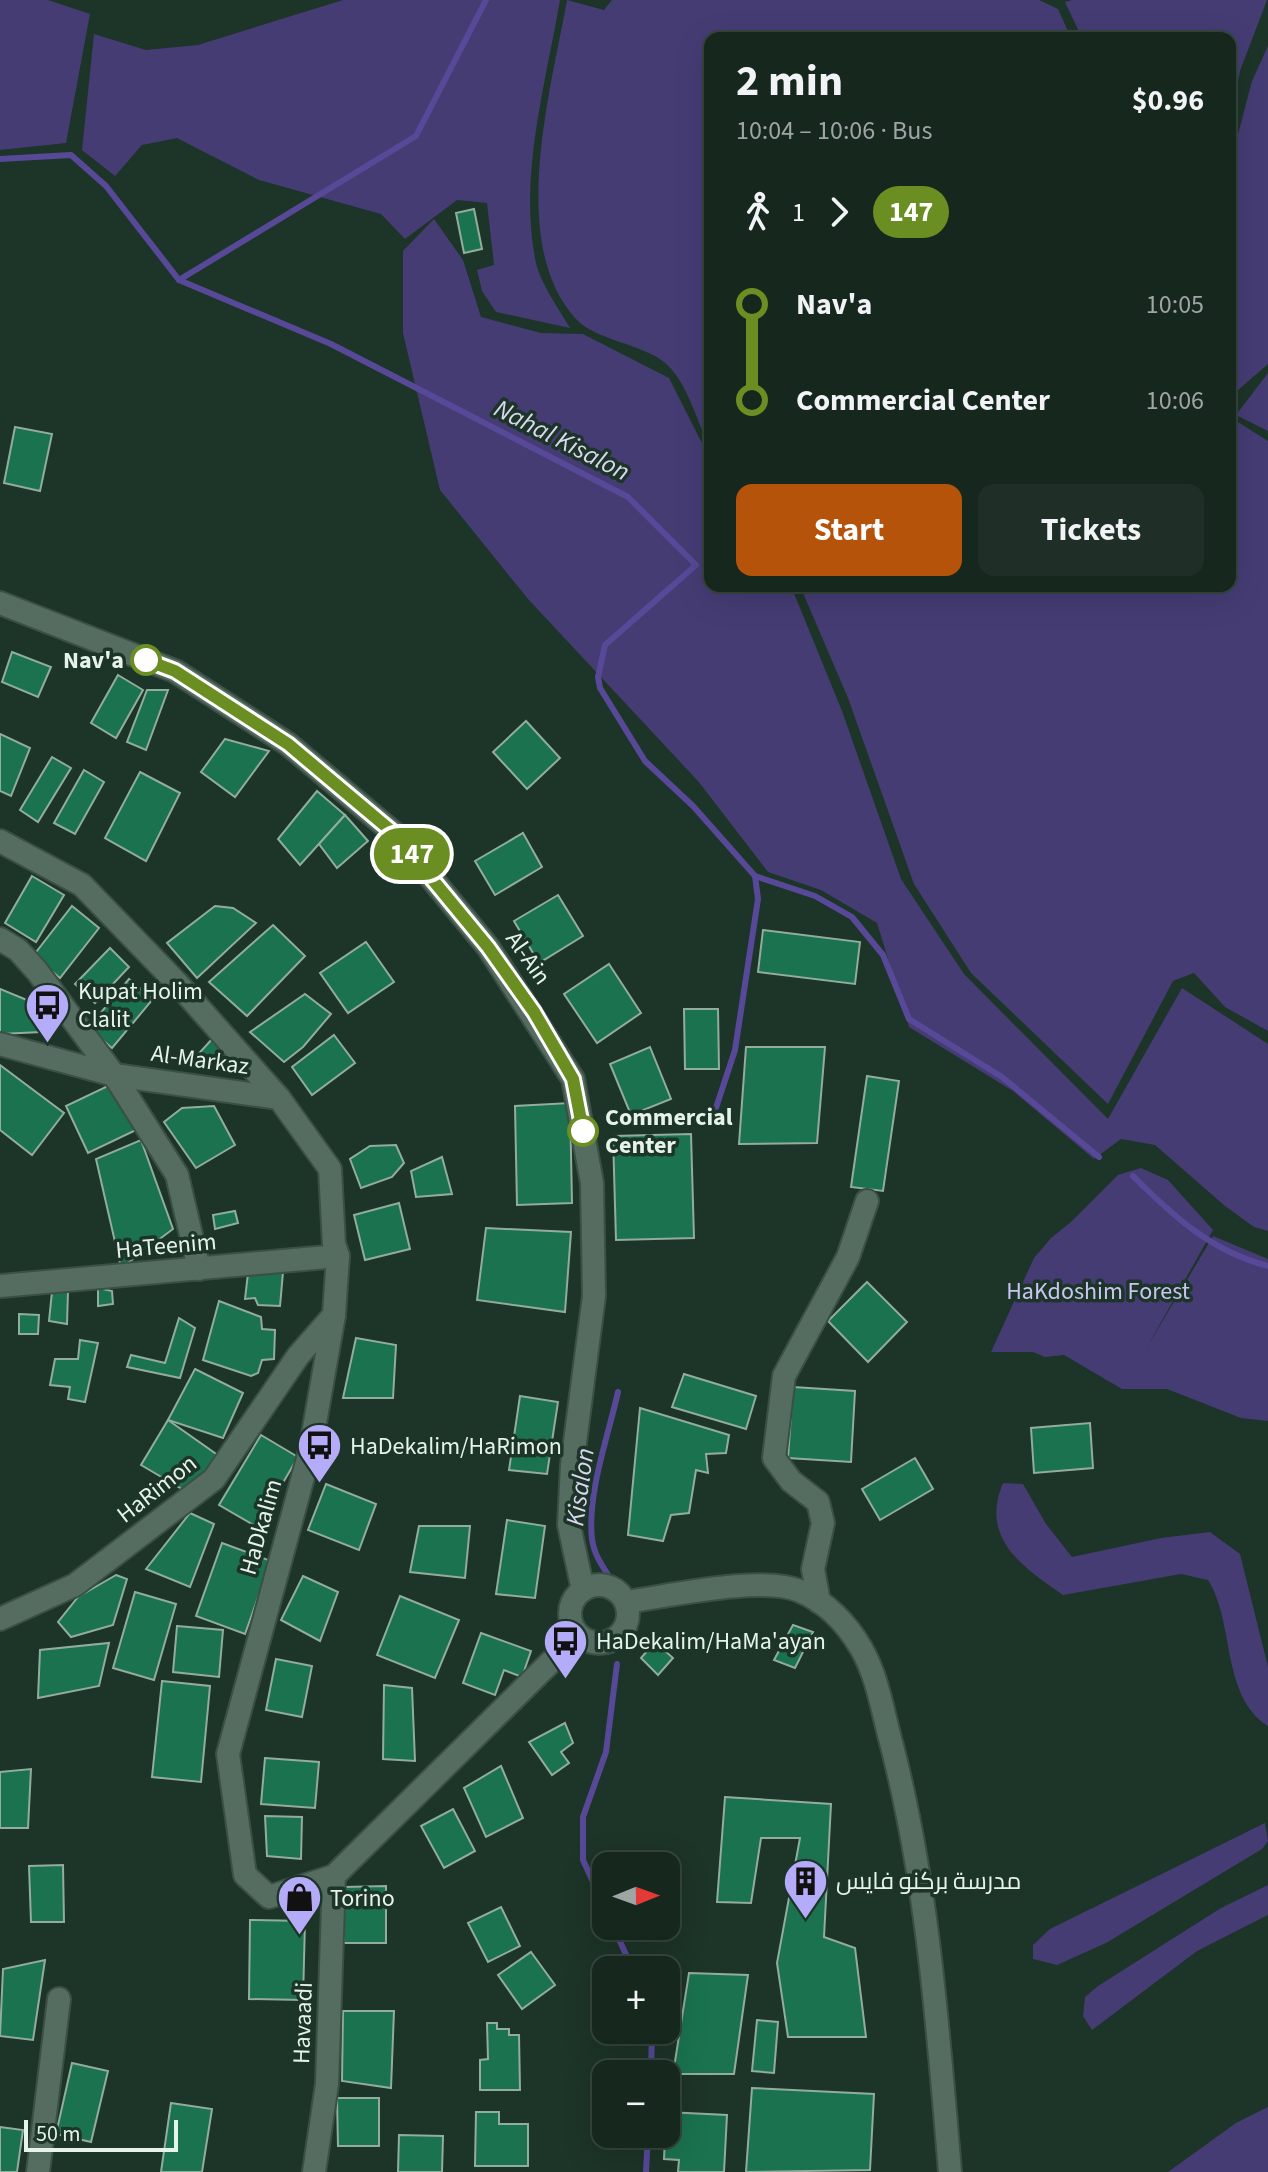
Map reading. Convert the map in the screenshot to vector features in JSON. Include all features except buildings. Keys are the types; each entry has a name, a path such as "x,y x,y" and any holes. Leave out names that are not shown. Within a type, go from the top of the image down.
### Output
{"street":[{"name":"Al-Ain","path":"0,603 175,671 288,744 395,834 488,947 573,1079 592,1183 593,1211 594,1296 572,1465 569,1525 583,1590"},
{"name":"HaDkalim","path":"0,841 82,885 177,983 279,1098 330,1169 334,1244 338,1256 334,1315 310,1451 228,1754 245,1875 269,1897 334,1876 578,1635"},
{"path":"0,939 18,950 37,971 114,1075 177,1175 199,1269"},
{"name":"Al-Markaz","path":"0,1044 114,1075 279,1098"},
{"path":"819,1602 813,1569 823,1523 818,1502 791,1481 774,1458 784,1376 848,1257 867,1201"},
{"name":"HaTeenim","path":"0,1286 338,1256"},
{"name":"HaRimon","path":"0,1619 75,1585 214,1479 298,1356 334,1315"},
{"path":"626,1602 756,1585 800,1591 819,1602 845,1626 862,1650 874,1681 900,1777 931,1951 950,2172"},
{"path":"608,1586 626,1602 627,1622 616,1638 596,1643 578,1635 570,1616 576,1597 583,1590 608,1586"},
{"name":"Havaadi","path":"314,2172 327,2084 334,1876"},
{"path":"38,2172 59,1999"}],"green space":[{"path":"0,0 48,0 90,14 66,143 0,150"},
{"path":"343,0 560,0 536,131 530,198 531,231 538,271 570,328 496,312 482,291 477,270 494,265 487,203 457,200 405,239 381,214 259,180 177,138 142,145 115,176 82,150 94,34 146,50 198,45"},
{"path":"567,0 604,10 612,0 1039,0 1058,9 1068,32 704,32 704,434 679,380 664,362 584,326 555,287 543,250 539,209 540,165"},
{"path":"1267,0 1240,71 1236,91 1236,32 1079,32 1065,2"},
{"path":"1268,46 1268,364 1236,392 1236,142 1252,81"},
{"path":"434,219 463,260 481,317 541,333 583,334 669,378 704,447 704,592 793,592 842,711 901,879 964,974 1108,1119 1182,988 1268,1044 1268,1231 1254,1227 1225,1206 1155,1145 1121,1139 1094,1159 1013,1091 909,1027 877,923 821,890 768,872 698,781 528,599 440,490 403,333 403,251"},
{"path":"1268,373 1268,431 1236,415"},
{"path":"1236,421 1268,441 1268,1031 1225,1007 1194,973 1173,981 1108,1104 971,973 914,884 848,698 803,592 1236,592"},
{"name":"HaKdoshim Forest","path":"1141,1168 1168,1180 1213,1230 1146,1349 1213,1236 1268,1259 1268,1421 1241,1418 1167,1389 1122,1389 1064,1355 1045,1357 1033,1352 991,1352 1034,1258 1118,1175"},
{"path":"1003,1483 1023,1484 1046,1524 1072,1557 1161,1538 1210,1532 1240,1554 1268,1667 1268,1726 1253,1713 1235,1678 1222,1616 1208,1580 1181,1574 1063,1595 1019,1561 1001,1535 997,1502"},
{"path":"1265,1823 1268,1841 1262,1849 1106,1943 1057,1965 1033,1959 1033,1945 1050,1929"},
{"path":"1268,1885 1268,1915 1197,1951 1092,2030 1083,2016 1085,1997 1098,1986 1221,1908"},
{"path":"1268,2107 1268,2172 1168,2172 1236,2123"}],"waterway":[{"path":"179,280 416,136 486,0"},
{"name":"Nahal Kisalon","path":"0,159 71,155 106,186 179,280 331,344 628,497 696,565 605,645 598,677 600,688 645,761 693,806 755,876 758,899 735,1050 711,1123"},
{"path":"755,876 815,896 852,917 883,955 909,1019 1002,1077 1099,1157"},
{"path":"1133,1176 1194,1231 1248,1260 1268,1266"},
{"name":"Kisalon","path":"614,1584 595,1551 591,1521 595,1484 618,1392"},
{"name":"Nahal Kisalon","path":"592,1880 583,1860 583,1817 606,1752 617,1664"},
{"name":"Nahal Kisalon","path":"619,1940 627,1956"},
{"name":"Nahal Kisalon","path":"651,2060 652,2044"},
{"name":"Nahal Kisalon","path":"646,2172 647,2148"}],"bus line":[{"name":"147","path":"146,660 175,671 288,744 395,834 488,947 534,1012 573,1079 583,1131"}],"place":[{"name":"Nav'a","path":"146,660"},
{"name":"Kupat Holim Clalit","path":"47,1044"},
{"name":"Commercial Center","path":"583,1131"},
{"name":"HaDekalim/HaRimon","path":"319,1485"},
{"name":"HaDekalim/HaMa'ayan","path":"565,1680"},
{"name":"مدرسة بركنو فايس","path":"805,1920"},
{"name":"Torino","path":"299,1937"}]}
